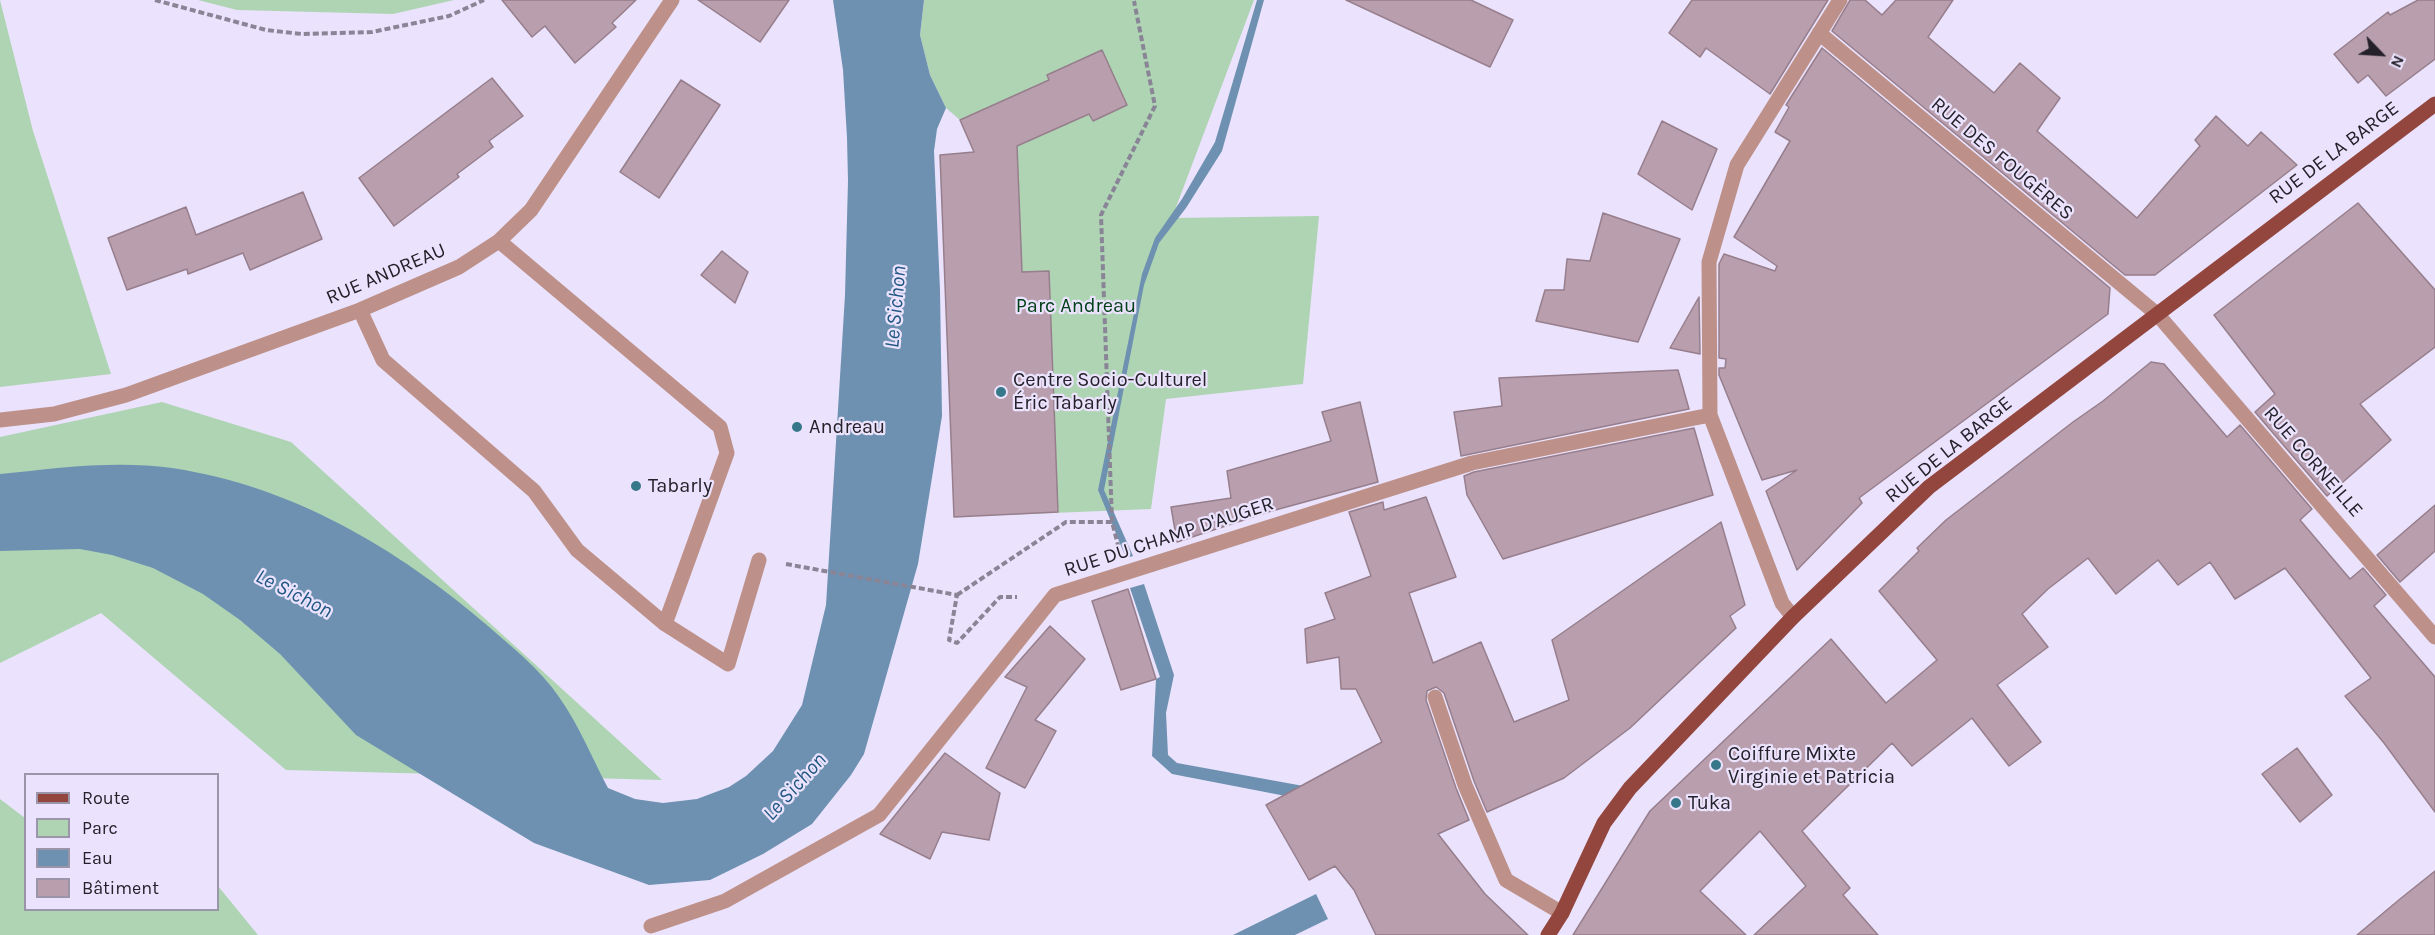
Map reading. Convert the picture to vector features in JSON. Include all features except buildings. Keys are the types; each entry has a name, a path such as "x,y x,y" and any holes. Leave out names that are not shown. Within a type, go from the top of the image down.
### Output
{"main road":[{"name":"RUE DE LA BARGE","path":"1548,935 1562,913 1604,824 1630,788 1793,617 1929,487 2435,104"}],"street":[{"name":"RUE ANDREAU","path":"0,420 54,414 126,395 360,310 459,267 499,241 531,210 672,0"},
{"path":"1793,617 1782,603 1710,415 1709,262 1737,165 1839,0"},
{"name":"RUE DES FOUGÈRES","path":"1819,33 2158,315"},
{"path":"499,241 720,426 727,453 665,624"},
{"path":"360,310 382,360 534,491 577,550 665,624 729,664 759,560"},
{"name":"RUE CORNEILLE","path":"2158,315 2435,637"},
{"name":"RUE DU CHAMP D'AUGER","path":"651,926 725,901 879,815 1055,595 1472,463 1710,415"},
{"path":"1435,697 1465,785 1506,880 1562,913"}],"path":[{"path":"155,0 266,30 302,34 372,32 448,16 484,0"},
{"path":"1126,573 1112,522 1101,215 1155,106 1134,2"},
{"path":"759,560 957,595 1066,522 1112,522"},
{"path":"957,595 948,640 957,643 1000,597 1055,595"}],"green space":[{"path":"0,0 33,131 111,374 0,387"},
{"path":"198,0 454,0 393,14 237,10"},
{"name":"Parc Andreau","path":"924,0 1254,0 1172,218 1319,216 1303,384 1166,399 1151,509 954,517 940,155 974,152 960,120 946,108 930,75 920,35"},
{"path":"162,402 291,442 662,780 286,770 101,613 0,663 0,437"},
{"path":"0,799 24,817 24,911 219,911 219,887 258,935 0,935"}],"water":[{"name":"Le Sichon","path":"833,0 924,0 920,35 930,75 946,108 937,129 934,151 940,290 942,416 918,564 864,754 851,775 812,824 763,854 710,880 649,885 534,843 356,735 280,654 240,620 203,594 153,568 112,555 80,549 0,551 0,474 86,466 151,466 216,477 259,489 301,505 380,546 417,571 488,626 526,659 552,687 573,719 608,788 635,799 663,803 697,799 729,787 746,776 773,751 802,705 826,605 845,295 848,181 843,70"},
{"path":"1257,0 1264,0 1222,151 1186,208 1159,243 1144,285 1104,490 1133,556 1126,558 1098,490 1142,274 1155,238 1182,199 1215,142"},
{"path":"1144,584 1174,675 1166,713 1168,755 1177,763 1331,791 1327,804 1172,774 1152,756 1156,679 1160,677 1130,588"},
{"path":"1316,894 1328,919 1295,935 1233,935"}],"place":[{"name":"Centre Socio-Culturel Éric Tabarly","path":"1001,392"},
{"name":"Andreau","path":"797,427"},
{"name":"Tabarly","path":"636,486"},
{"name":"Coiffure Mixte Virginie et Patricia","path":"1716,765"},
{"name":"Tuka","path":"1676,803"}]}
